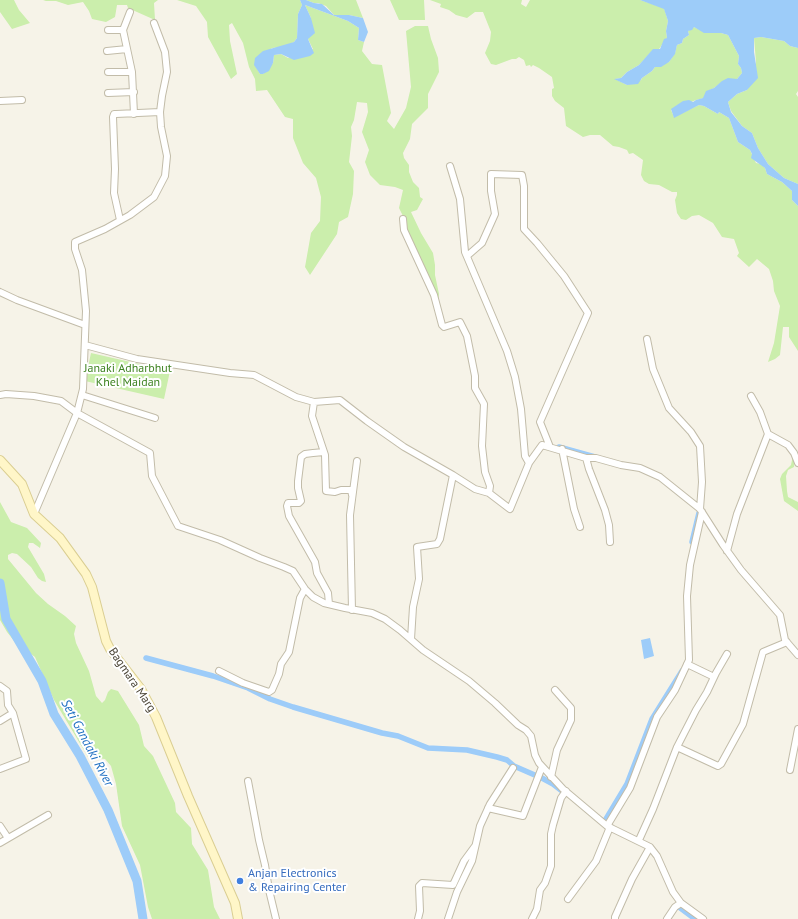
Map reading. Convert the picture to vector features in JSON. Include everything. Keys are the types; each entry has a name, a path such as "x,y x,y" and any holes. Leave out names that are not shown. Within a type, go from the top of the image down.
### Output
{"main road":[{"name":"Bagmara Marg","path":"0,460 22,484 34,514 60,538 86,574 92,586 106,641 110,649 141,689 156,717 234,903 238,919"}],"street":[{"path":"130,12 123,30 132,72 134,114"},
{"path":"34,514 77,413 83,389 86,311 82,270 75,249 75,242 105,229 154,197 166,176 167,156 161,127 160,112 167,72 165,52 154,23"},
{"path":"108,30 123,30"},
{"path":"107,51 127,49"},
{"path":"108,72 132,72"},
{"path":"108,93 134,92"},
{"path":"0,101 22,100"},
{"path":"120,220 114,193 115,162 112,117 114,114 160,112"},
{"path":"450,166 460,199 466,256 507,351 515,377 521,409 525,456 529,463"},
{"path":"466,256 482,242 495,214 491,191 491,174 522,175 524,186 524,229 538,243 564,276 588,313 540,422 550,447"},
{"path":"403,219 404,230 434,295 442,325 444,327 460,322 466,336 475,376 475,388 484,404 482,446 484,472 490,486 489,493"},
{"path":"0,292 17,300 85,325"},
{"path":"568,899 596,861 608,827 630,788 657,717 675,690 689,660 687,596 690,565 701,510 702,482 700,446 691,432 670,408 653,369 647,339"},
{"path":"85,345 137,359 230,373 254,375 296,397 314,402 340,400 404,447 475,489 489,493 510,509 529,463 542,445 562,449 586,458 596,458 640,468 660,477 701,510 741,570 780,615 787,642 798,655"},
{"path":"0,395 34,396 61,402 77,413 150,453 152,476 178,526 220,540 293,571 305,589 313,597 329,604 372,613 385,620 423,650 469,681 518,725 526,730 531,736 535,755 542,767 566,791 608,827 639,840 650,847 657,856 673,892 681,903 703,919"},
{"path":"82,395 155,418"},
{"path":"751,396 760,412 768,434 788,445 794,453 798,463"},
{"path":"314,402 312,416 324,452 326,491 351,490 352,494"},
{"path":"727,551 739,508 768,434"},
{"path":"562,449 574,509 580,527"},
{"path":"324,452 313,452 305,454 302,457 298,481 301,501 299,503 288,503 287,506 289,516 315,562 317,573 328,594 329,604"},
{"path":"586,458 589,470 605,510 609,524 610,542"},
{"path":"352,610 350,514 357,461"},
{"path":"410,639 419,579 417,547 438,544 453,475"},
{"path":"219,671 243,683 268,692 272,690 279,674 281,664 289,652 300,598 305,589"},
{"path":"677,747 718,766 721,764 743,724 763,652 787,642"},
{"path":"639,840 653,809 677,747 727,654"},
{"path":"687,664 714,677"},
{"path":"0,686 7,691 8,705 13,713 26,759 0,769"},
{"path":"551,776 557,750 571,720 571,708 555,690"},
{"path":"0,721 13,713"},
{"path":"790,770 798,729"},
{"path":"488,808 523,816 542,767"},
{"path":"448,919 457,892 472,861 480,826 488,808 513,768"},
{"path":"248,781 258,840 265,865 276,919"},
{"path":"532,919 537,909 540,890 545,883 551,866 551,834 561,798 566,791"},
{"path":"0,843 48,816"},
{"path":"0,826 8,838"},
{"path":"418,919 420,911 419,886 422,882 453,885 470,852 476,845"},
{"path":"615,919 632,879 650,847"},
{"path":"667,919 675,907 681,903"}],"green space":[{"path":"0,0 14,0 19,10 30,23 12,29 0,12"},
{"path":"43,0 158,0 154,3 155,20 128,8 127,5 117,5 115,17 106,22 92,19 83,2 68,5 56,1"},
{"path":"177,0 300,0 302,5 298,14 297,38 294,42 283,47 272,48 255,65 260,74 263,74 273,63 274,55 281,54 288,58 313,49 308,39 311,18 305,5 348,21 359,28 358,40 364,42 362,51 372,64 382,65 391,113 387,121 394,129 406,108 411,87 406,31 415,26 428,26 438,58 439,72 428,94 428,108 412,124 410,139 403,153 404,158 409,165 409,172 413,182 419,188 420,197 423,199 417,210 411,212 433,253 435,275 439,294 438,304 406,230 405,220 399,208 403,190 395,187 380,185 370,175 365,162 369,150 362,132 368,112 367,103 357,102 354,120 351,127 352,136 349,162 354,171 353,194 348,217 339,222 337,234 310,275 305,267 311,233 320,221 321,197 316,178 303,163 293,138 293,119 285,117 267,90 256,91 255,79 249,67 243,43 232,23 229,25 230,41 237,74 231,79 208,37 207,22 196,6"},
{"path":"306,0 356,0 363,18 349,15 334,15 326,6"},
{"path":"390,0 424,0 425,20 399,20"},
{"path":"430,0 522,0 521,4 526,7 530,0 640,0 664,8 668,21 666,31 667,38 659,49 653,50 639,65 627,72 621,78 615,79 627,85 641,80 655,67 669,62 675,53 677,45 682,43 683,39 689,35 688,31 694,27 704,32 728,35 739,56 738,64 742,73 737,79 728,79 708,91 704,98 671,110 674,117 699,105 704,106 718,114 719,112 729,118 738,142 750,150 756,163 761,164 765,168 767,174 782,182 792,191 792,200 798,206 798,351 789,337 789,327 783,327 780,355 768,362 774,343 780,306 774,291 773,281 769,269 757,259 749,267 737,256 739,253 734,239 722,237 713,223 699,215 692,216 686,220 681,219 677,213 675,200 677,192 672,192 659,185 649,184 644,181 641,175 643,160 633,153 629,154 627,150 613,146 600,135 583,137 566,126 564,108 555,101 552,96 552,89 554,88 552,77 533,65 531,67 530,65 526,66 524,60 519,57 496,65 491,64 485,53 490,41 491,32 483,12 475,12 467,18 456,15 449,10 440,7 441,4"},
{"path":"761,37 784,41 790,46 798,48 798,91 796,94 798,97 798,184 784,178 768,164 758,148 752,133 742,126 731,111 728,102 737,94 747,90 756,62 754,38"},
{"name":"Janaki Adharbhut Khel Maidan","path":"91,353 170,371 164,399 85,381"},
{"path":"793,455 795,460 794,467 788,470 786,476 787,491 788,497 798,502 798,511 784,501 780,479 782,474 791,465"},
{"path":"0,502 11,522 27,528 41,543 40,548 33,543 29,543 28,547 44,574 46,582 38,578 31,567 17,554 12,553 8,555 8,559 36,593 76,626 74,634 76,643 89,671 96,696 102,703 111,689 118,691 139,725 144,746 153,756 175,803 176,812 191,828 192,844 208,870 214,907 220,919 152,919 148,907 140,865 122,826 116,784 111,766 105,759 88,757 54,700 35,657 15,642 0,620"}],"water":[{"path":"300,0 322,4 334,15 349,15 363,18 368,32 364,42 358,40 359,28 348,21 305,5 311,18 315,33 308,39 314,53 310,56 294,60 281,54 274,55 273,63 269,71 260,74 254,65 255,58 263,51 294,42 297,38 298,14 302,5"},
{"path":"640,0 798,0 798,48 790,46 784,41 761,37 754,38 754,52 758,78 747,90 737,94 728,102 731,112 742,126 752,133 758,148 768,164 784,178 798,184 798,206 792,200 792,191 782,182 767,174 765,168 751,158 752,154 750,150 738,142 729,118 719,112 718,114 704,106 699,105 674,118 671,109 683,101 689,100 693,102 703,98 706,91 714,88 728,78 737,79 742,73 738,64 739,56 728,35 721,33 704,33 694,27 692,30 688,31 689,35 683,39 682,43 677,45 675,54 669,62 661,67 655,67 642,78 638,84 627,85 614,79 621,78 627,72 639,65 653,49 660,49 664,39 667,38 666,31 668,21 664,9"},
{"path":"650,638 654,656 644,659 641,640"}],"waterway":[{"path":"559,447 595,457"},
{"path":"692,542 699,513"},
{"name":"Seti Gandaki River","path":"0,583 6,619 42,681 54,714 80,756 108,810 137,881 143,919"},
{"path":"146,658 213,676 248,688 270,699 293,707 382,733 398,736 428,748 467,750 507,760 514,766 537,776"},
{"path":"606,819 627,784 652,719 682,671"},
{"path":"540,777 562,791"},
{"path":"679,907 695,919"}],"place":[{"name":"Anjan Electronics & Repairing Center","path":"240,881"}]}
